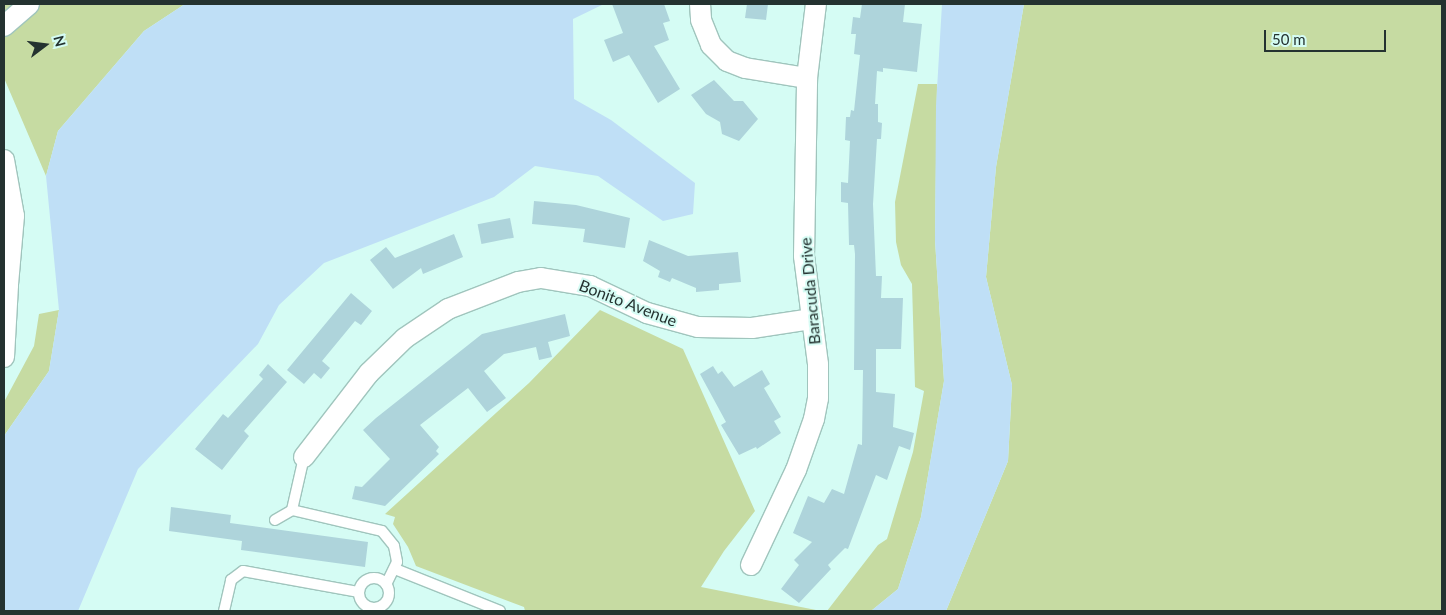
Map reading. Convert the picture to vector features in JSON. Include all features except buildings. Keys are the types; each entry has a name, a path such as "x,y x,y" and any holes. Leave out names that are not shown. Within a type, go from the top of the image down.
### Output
{"street":[{"path":"4,26 29,4"},
{"path":"700,4 701,20 711,45 727,61 746,68 807,78"},
{"name":"Baracuda Drive","path":"751,565 796,470 814,419 819,383 804,256 807,78 816,4"},
{"path":"4,160 14,216 6,291 4,357"},
{"name":"Bonito Avenue","path":"304,457 369,373 404,338 456,304 518,282 541,278 590,286 647,313 698,327 752,328 812,319"}],"lane":[{"path":"292,510 304,457"},
{"path":"275,520 292,510 382,530 394,546 397,562 386,585 387,601 378,608 362,603 359,592 364,581 370,578 382,580 386,585"},
{"path":"395,569 500,611"},
{"path":"224,611 231,580 243,571 359,592"}],"green space":[{"path":"4,4 185,4 144,31 58,131 46,176 4,78"},
{"path":"1024,4 1442,4 1442,611 946,611 1008,461 1012,385 986,277 996,167"},
{"path":"918,84 937,84 935,240 944,381 921,517 898,589 871,611 827,611 878,545 887,539 913,452 924,391 915,387 912,284 901,265 896,242 895,202"},
{"path":"59,310 49,371 4,436 4,402 34,346 39,314"},
{"path":"600,310 683,349 755,511 724,551 701,587 821,611 525,611 524,607 416,566 408,547 393,524 395,517 385,514 529,383"}],"water":[{"path":"185,4 604,4 573,19 574,99 611,120 695,183 693,214 663,221 598,176 535,166 494,197 324,263 279,305 258,344 138,469 78,611 4,611 4,436 49,371 59,310 46,176 58,131 144,31"},
{"path":"942,4 1024,4 996,167 986,277 1012,385 1008,461 946,611 871,611 898,589 921,517 944,381 935,240 936,106"}]}
